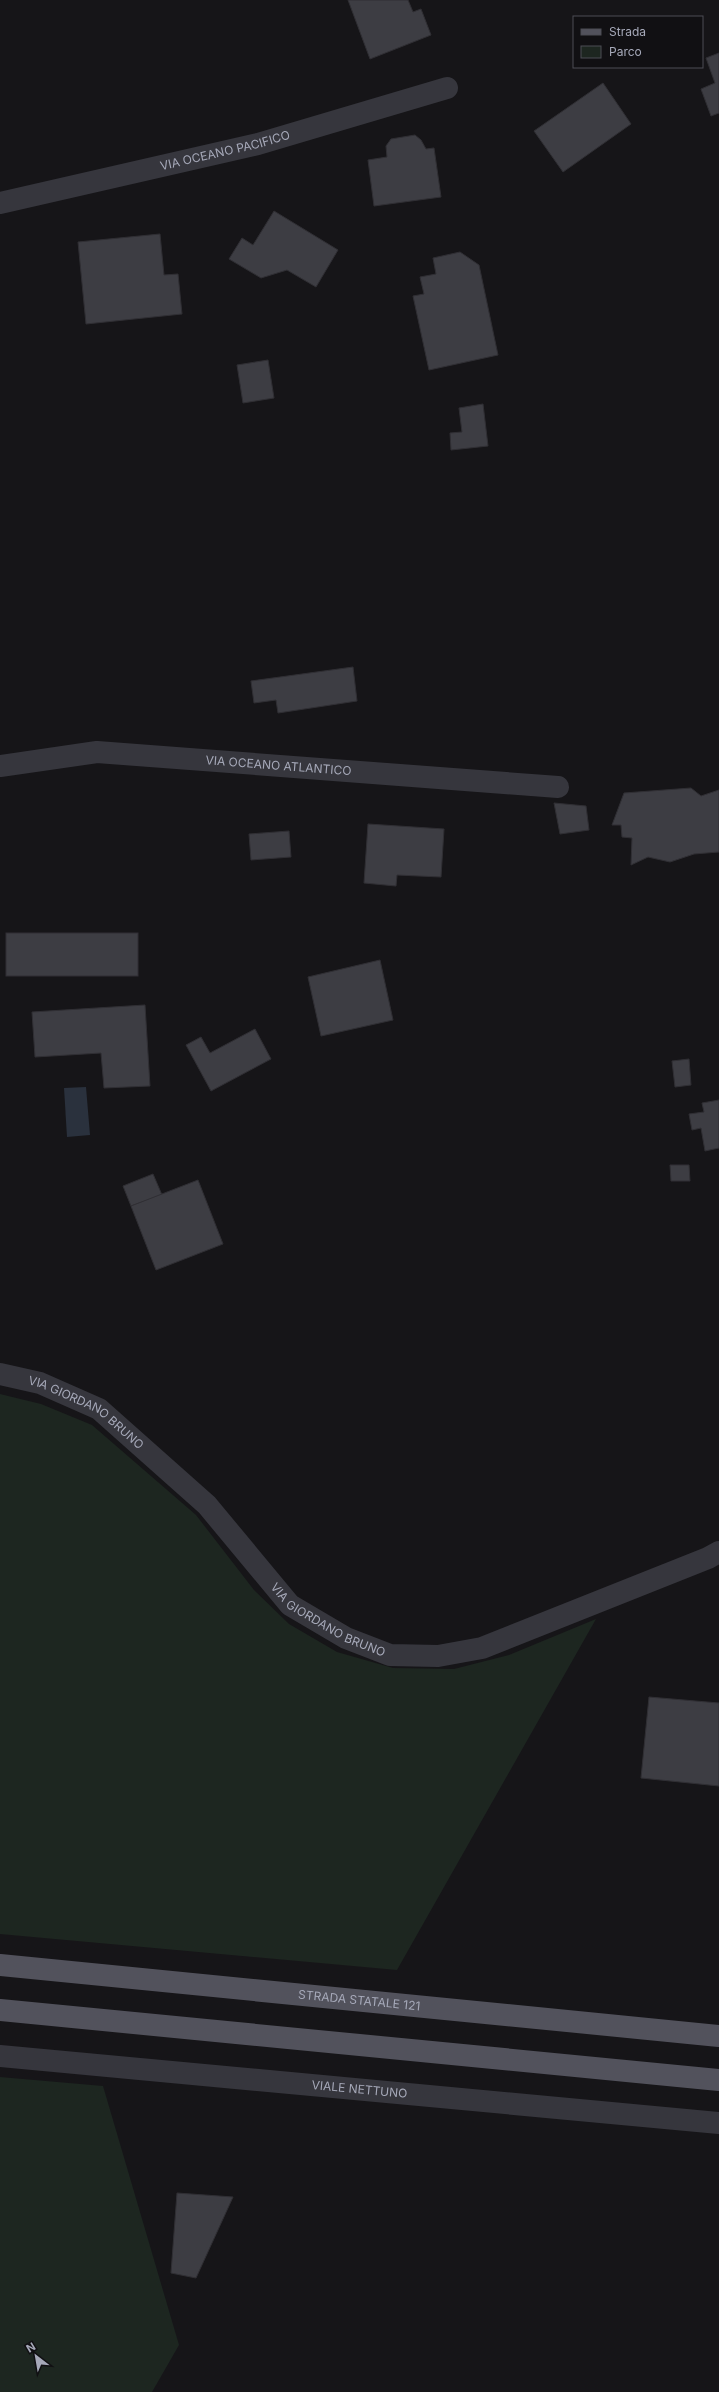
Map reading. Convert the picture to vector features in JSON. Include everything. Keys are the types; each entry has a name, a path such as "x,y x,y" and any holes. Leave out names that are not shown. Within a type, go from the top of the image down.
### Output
{"main road":[{"name":"STRADA STATALE 121","path":"0,1965 719,2036"},
{"path":"0,2010 719,2080"}],"street":[{"name":"VIA OCEANO PACIFICO","path":"0,203 258,144 447,88"},
{"name":"VIA OCEANO ATLANTICO","path":"0,766 97,752 558,787"},
{"name":"VIA GIORDANO BRUNO","path":"0,1374 40,1383 99,1409 207,1504 290,1605 346,1638 390,1655 438,1656 482,1648 708,1558 719,1552"},
{"name":"VIALE NETTUNO","path":"0,2056 719,2123"}],"green space":[{"path":"0,1394 41,1404 92,1425 196,1515 254,1590 289,1624 337,1652 393,1668 454,1669 509,1655 596,1619 397,1970 0,1934"},
{"path":"0,2077 103,2086 179,2345 152,2392 0,2392"}],"water":[{"path":"86,1087 90,1135 67,1137 64,1088"}],"building":[{"path":"348,0 408,0 413,12 421,9 431,35 370,59"},
{"path":"719,53 719,113 711,116 701,89 715,83 706,58"},
{"path":"603,83 631,124 563,172 534,131"},
{"path":"415,135 421,140 426,149 434,148 441,197 374,206 368,160 387,157 386,146 391,139"},
{"path":"274,211 338,250 316,287 287,270 261,278 229,259 242,238 253,245"},
{"path":"160,234 164,275 178,274 182,314 86,324 78,242"},
{"path":"460,252 479,265 498,355 429,370 413,296 424,294 420,277 436,274 433,258"},
{"path":"268,360 274,398 243,403 237,365"},
{"path":"483,404 488,446 451,450 450,433 462,432 459,408"},
{"path":"353,667 357,701 278,713 276,700 254,703 251,681"},
{"path":"691,788 701,796 719,790 719,852 694,854 670,862 648,857 631,865 632,838 622,837 621,825 612,825 624,793"},
{"path":"554,803 586,806 589,830 560,834"},
{"path":"368,824 444,829 441,877 397,875 396,886 364,883"},
{"path":"289,831 291,857 251,860 249,834"},
{"path":"6,933 138,933 138,976 6,976"},
{"path":"380,960 393,1020 321,1036 308,977"},
{"path":"145,1005 150,1086 104,1088 101,1053 35,1057 32,1012"},
{"path":"255,1029 271,1059 211,1091 186,1045 201,1037 210,1053"},
{"path":"689,1059 691,1085 675,1087 672,1061"},
{"path":"719,1100 719,1148 705,1151 701,1128 692,1130 689,1114 704,1112 702,1103"},
{"path":"670,1165 689,1165 690,1181 671,1181"},
{"path":"153,1174 162,1195 131,1206 123,1186"},
{"path":"198,1180 223,1244 156,1270 131,1206"},
{"path":"649,1697 719,1703 719,1786 641,1778"},
{"path":"177,2193 233,2197 196,2278 171,2273"}]}
